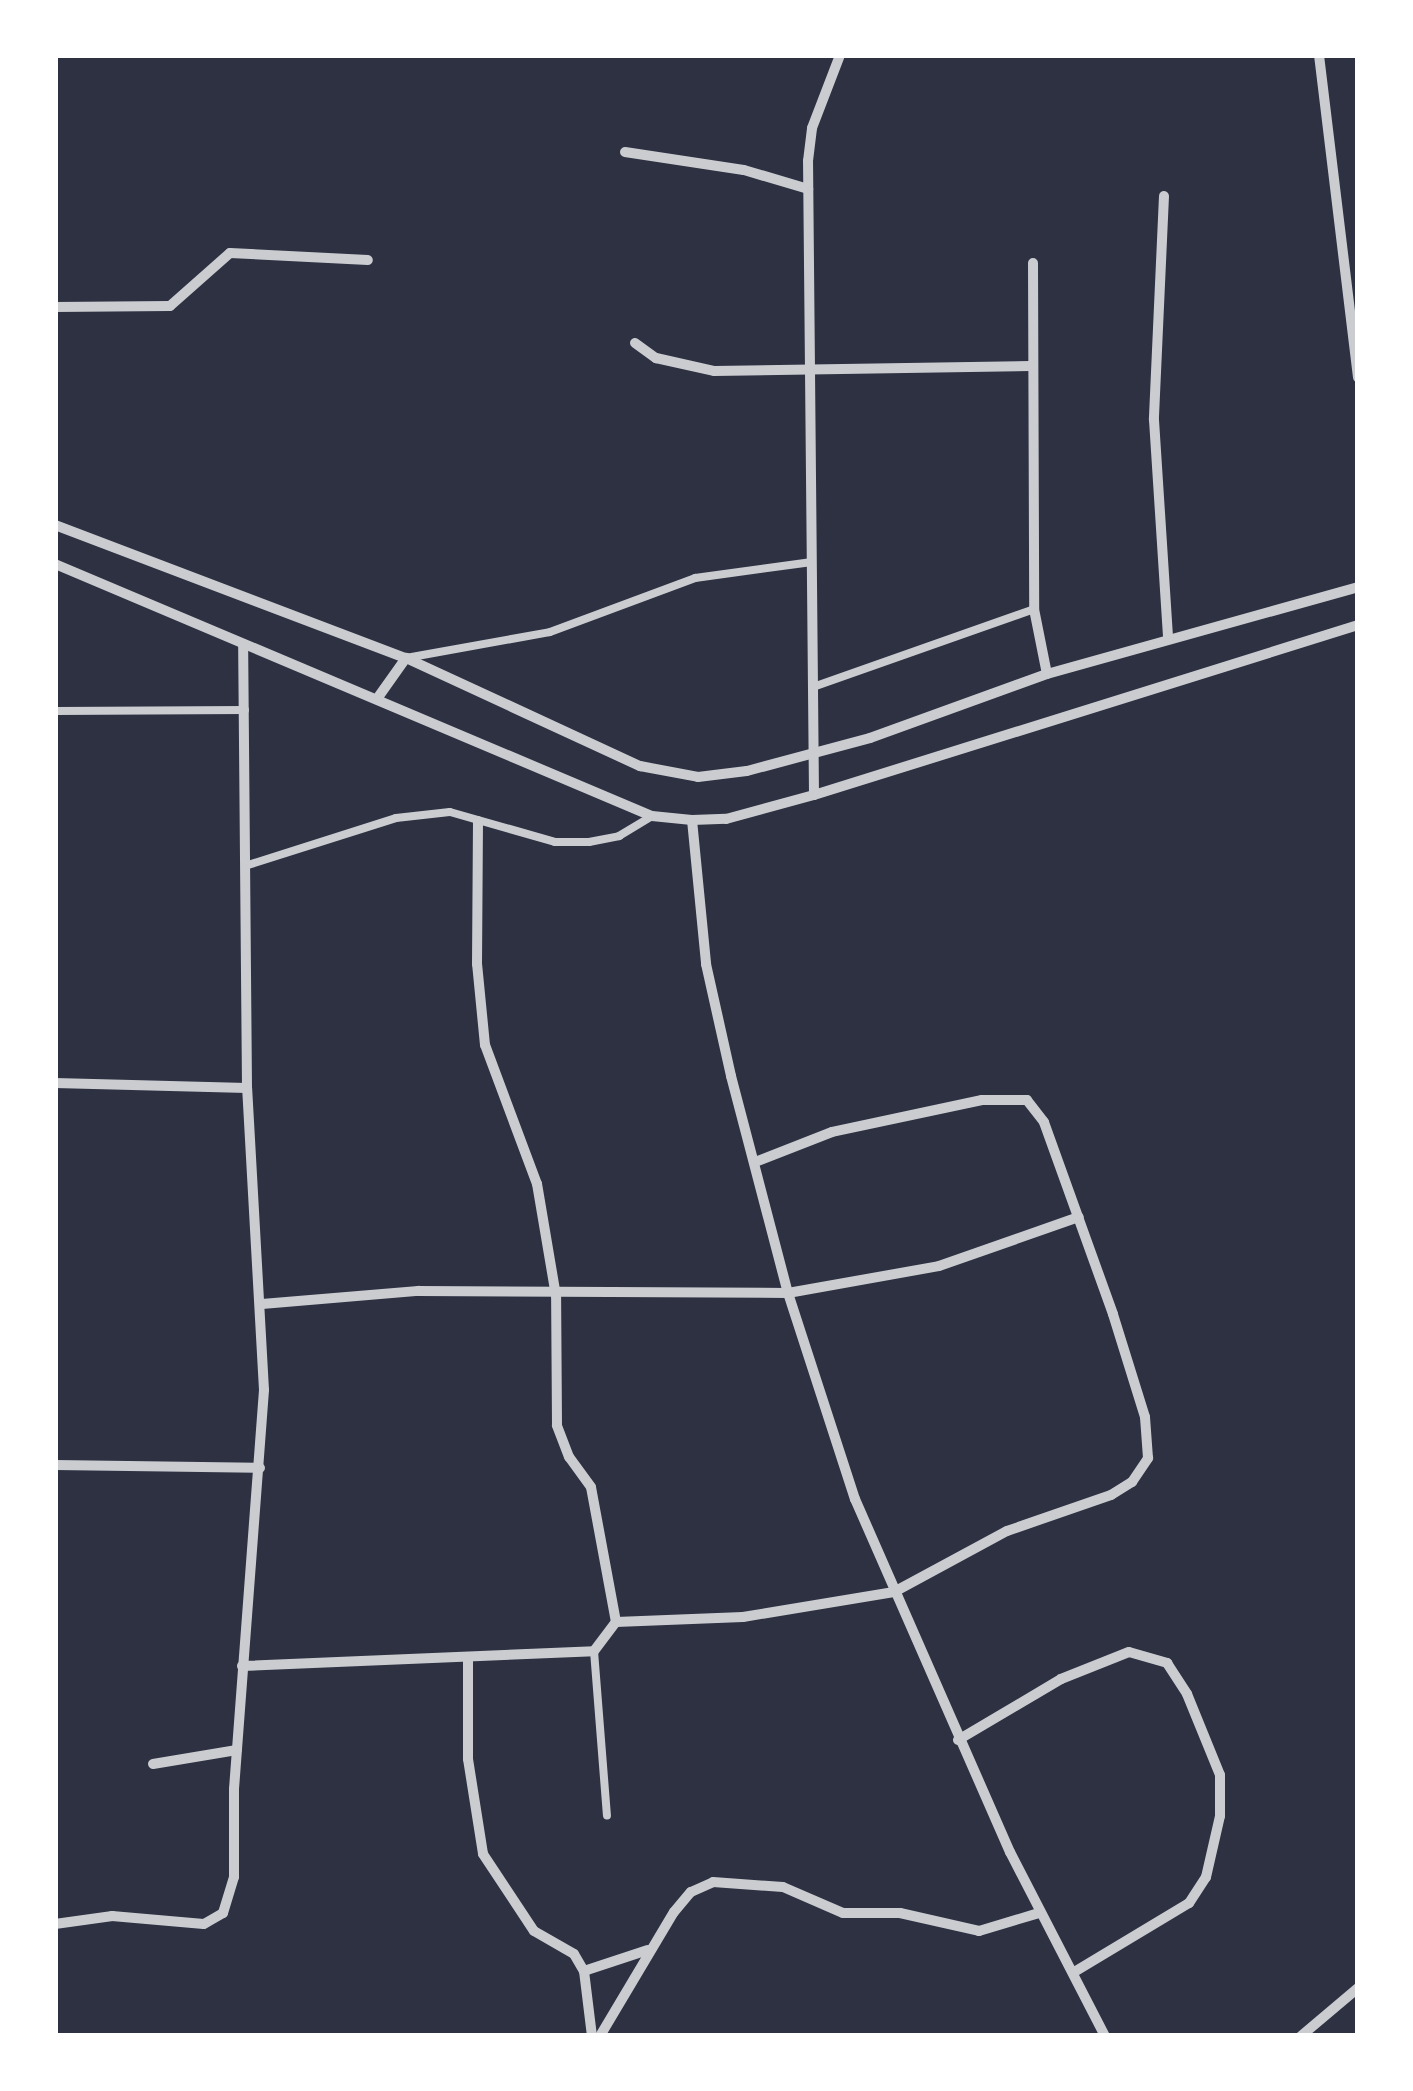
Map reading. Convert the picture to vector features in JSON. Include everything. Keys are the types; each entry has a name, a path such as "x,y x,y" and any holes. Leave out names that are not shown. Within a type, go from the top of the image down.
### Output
{"street":[{"path":"814,794 808,189 812,128 840,55"},
{"path":"1319,55 1358,378"},
{"path":"625,152 744,170 808,189"},
{"path":"1164,196 1154,420 1168,637"},
{"path":"55,307 170,306 230,253 368,260"},
{"path":"1033,263 1030,366 1034,609 1047,674"},
{"path":"635,343 656,358 714,370 1030,366"},
{"path":"55,524 406,658 640,766 698,777 816,753 1047,674 1168,637 1358,587"},
{"path":"55,564 243,644 379,696 652,816 692,820 726,818 814,794 1356,629"},
{"path":"55,1924 112,1916 190,1926 223,1913 234,1878 242,1666 260,1468 262,1304 246,1088 248,865 243,644"},
{"path":"379,696 406,658"},
{"path":"692,820 706,964 788,1293 854,1498 958,1740 1039,1913 1076,1971 1104,2036"},
{"path":"242,1666 468,1660 594,1651 616,1622 591,1487 568,1457 557,1425 556,1296 538,1184 485,1045 476,964 478,821"},
{"path":"55,1084 246,1088"},
{"path":"616,1622 744,1617 894,1592 1007,1531 1111,1495 1142,1471 1145,1417 1044,1122 1027,1100 1010,1096 832,1132 755,1162"},
{"path":"262,1304 399,1292 556,1296 788,1293 939,1266 1079,1217"},
{"path":"55,1465 260,1468"},
{"path":"958,1740 1061,1679 1129,1652 1167,1663 1187,1694 1220,1775 1220,1816 1206,1877 1189,1903 1076,1971"},
{"path":"468,1660 468,1759 483,1854 534,1931 565,1946 584,1971 592,2036"},
{"path":"152,1764 238,1750"},
{"path":"600,2036 648,1950 692,1892 713,1882 783,1887 842,1913 900,1913 979,1931 1039,1913"},
{"path":"584,1971 648,1950"},
{"path":"1301,2036 1358,1988"}],"lane":[{"path":"406,658 550,632 695,578 812,562"},
{"path":"814,687 1034,609"},
{"path":"55,711 245,710"},
{"path":"248,865 396,818 450,812 555,842 589,842 618,836 652,816"},
{"path":"594,1651 607,1815"}]}
